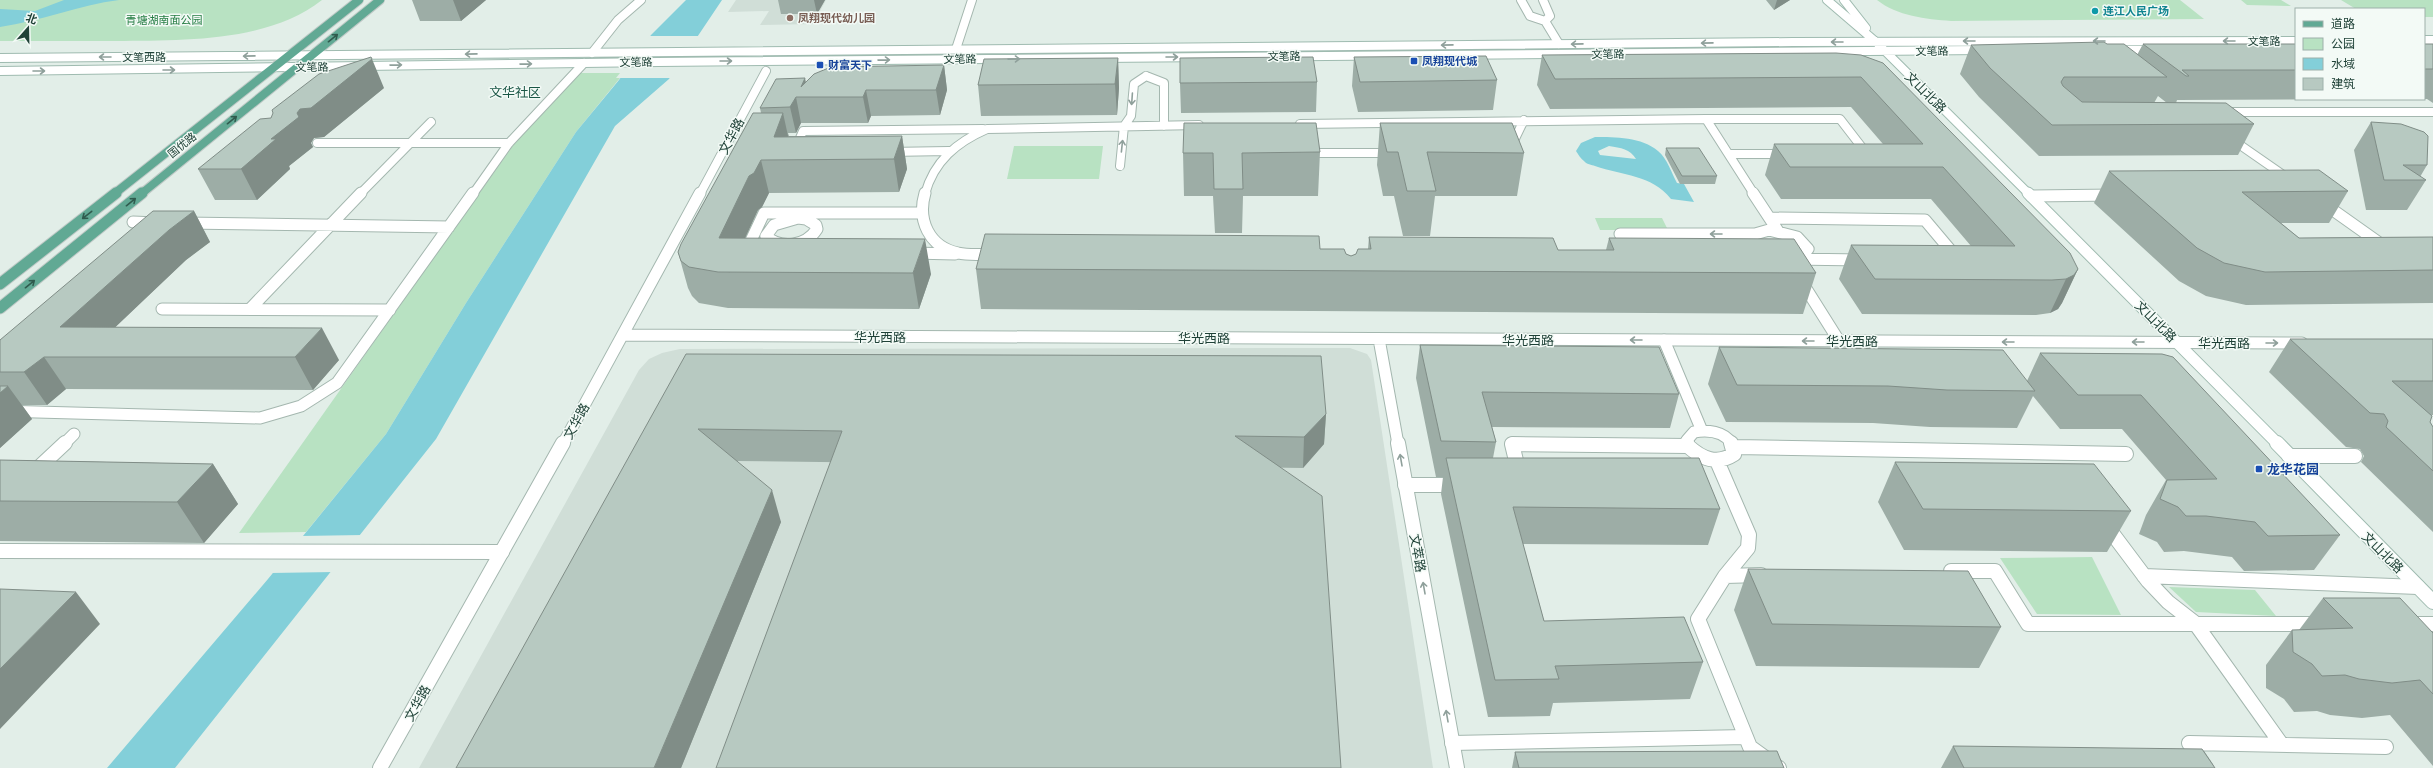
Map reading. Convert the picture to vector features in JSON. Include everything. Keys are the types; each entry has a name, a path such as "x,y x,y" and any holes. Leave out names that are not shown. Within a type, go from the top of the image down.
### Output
{"main road":[{"name":"国优路","path":"0,284 359,0"},
{"name":"国优路","path":"0,308 380,0"}],"street":[{"path":"592,53 618,20 641,0"},
{"path":"956,50 972,0"},
{"path":"1521,0 1530,16 1545,21 1559,44"},
{"path":"1543,0 1550,16 1545,21"},
{"name":"文山北路","path":"1827,0 1876,42 2177,342 2433,602"},
{"name":"文山北路","path":"1844,0 1876,42"},
{"name":"文笔路","path":"288,56 1559,44 2295,41"},
{"name":"文笔路","path":"273,68 628,62 1885,51 2295,49"},
{"name":"文笔西路","path":"0,58 288,56"},
{"path":"1327,56 1329,66"},
{"path":"1146,76 1147,58"},
{"path":"852,70 857,60"},
{"path":"652,70 658,62"},
{"path":"0,412 260,418 293,412 319,399 337,383 509,143 566,80 584,63"},
{"name":"文笔西路","path":"0,71 273,68"},
{"name":"文华路","path":"380,768 623,335 766,71"},
{"path":"1146,76 1164,83 1164,126"},
{"path":"1120,166 1124,126 1131,116 1134,84 1146,76"},
{"path":"2211,112 2432,112"},
{"path":"1706,119 1778,231"},
{"path":"1287,124 1524,120 1840,119 1869,154 1853,154"},
{"path":"1496,153 1511,147 1524,120"},
{"path":"250,309 329,225 431,122"},
{"path":"801,153 793,153 804,131 1124,126 1164,126 1187,129 1209,125"},
{"path":"964,254 947,249 925,230 922,212 931,174 949,151 966,138 987,129"},
{"path":"2222,132 2297,185"},
{"path":"785,139 800,139"},
{"path":"729,140 743,140"},
{"path":"317,143 509,143"},
{"path":"879,152 949,151"},
{"path":"1298,153 1401,153"},
{"path":"1729,154 1799,154"},
{"path":"2030,196 2122,195"},
{"path":"2316,198 2393,253"},
{"path":"760,253 745,253 764,213 799,216 922,212"},
{"path":"754,232 767,232 774,224 799,216 816,225 816,234 804,241 781,250"},
{"path":"1770,218 1925,220 1959,261 1943,260"},
{"path":"133,222 449,227"},
{"path":"1620,234 1755,234 1778,231 1799,238 1808,249 1803,256 1788,259 1761,252 1752,242 1755,234"},
{"path":"767,232 769,240 781,250 806,253"},
{"path":"901,253 1004,254"},
{"path":"1756,259 1873,260"},
{"path":"1788,259 1839,341"},
{"path":"162,309 390,310"},
{"name":"华光西路","path":"623,335 2316,343"},
{"name":"文萃路","path":"1379,339 1457,768"},
{"path":"1664,340 1702,431"},
{"path":"1514,486 1522,486 1512,444 1688,446 1700,456 1717,461 1728,459 1734,454 1735,447 1731,441 1722,435 1702,431 1689,436 1687,440 1688,446"},
{"path":"23,483 74,434"},
{"path":"1735,447 2126,454"},
{"path":"2055,453 2064,466"},
{"path":"2289,456 2355,456"},
{"path":"1717,461 1749,535 1748,548 1725,576 1698,619 1750,747 1779,768"},
{"path":"1405,485 1474,485"},
{"path":"2096,511 2144,576 2168,602 2195,623 2282,745"},
{"path":"0,551 502,552"},
{"path":"1939,572 1995,571 2028,624 2338,624"},
{"path":"1725,576 1773,575"},
{"path":"2144,576 2418,587"},
{"path":"2394,624 2433,624"},
{"path":"1452,743 1746,737"},
{"path":"2206,768 2189,743 2386,747"}],"shaded area":[{"name":"凤翔现代幼儿园","path":"736,0 826,0 813,24 760,25 769,11 728,12"},
{"path":"1350,348 1367,354 1371,360 1433,768 419,768 639,370 649,359 662,353 680,349"}],"green space":[{"name":"青塘湖南面公园","path":"0,0 322,0 300,14 276,24 250,32 223,36 168,40 0,41"},
{"name":"连江人民广场","path":"1877,0 2180,0 2204,19 1951,21 1912,16 1893,10"},
{"path":"2241,0 2281,0 2291,6 2247,5"},
{"path":"2341,0 2433,0 2433,17 2425,17 2425,8 2354,8"},
{"path":"579,73 620,73 616,78 620,78 576,132 466,303 386,434 306,532 239,533 514,144"},
{"path":"1014,146 1103,146 1099,179 1007,179"},
{"path":"1595,218 1662,218 1668,230 1600,230"},
{"path":"2092,557 2121,615 2037,614 2000,558"},
{"path":"2169,587 2255,590 2276,616 2196,612"}],"water":[{"path":"64,0 119,0 89,5 30,21 0,27 0,9 35,11"},
{"path":"686,0 722,0 669,79 615,126 436,439 175,768 107,768 268,579 386,434 466,303 576,132 619,80 651,35"},
{"path":"1595,137 1611,137 1636,140 1652,146 1664,158 1677,183 1684,184 1694,202 1671,199 1663,191 1646,180 1586,163 1576,151 1581,143","holes":["1609,146 1628,151 1636,159 1600,155 1598,151"]}],"pier":[{"path":"649,36 701,36 672,78 618,78"},
{"path":"363,535 334,572 270,573 300,536"}],"building":[{"path":"2104,42 2107,44 2124,44 2167,77 2064,77 2061,82 2063,86 2082,102 2226,103 2254,124 2052,125 1990,68 1971,45"},
{"path":"2143,44 2295,44 2295,70 2182,70 2189,76 2186,76"},
{"path":"2425,44 2433,44 2433,69 2425,69"},
{"path":"1836,53 1861,55 1883,63 2070,253 2078,269 2074,275 2066,279 2052,280 1875,279 1851,245 2015,246 1943,167 1790,167 1774,144 1923,144 1861,77 1555,79 1542,55"},
{"path":"1486,56 1497,80 1360,82 1354,57"},
{"path":"371,57 372,59 311,108 300,109 297,113 299,117 271,139 276,139 241,169 198,169 260,119 271,118 273,113 272,110 319,74"},
{"path":"1313,57 1317,82 1180,83 1180,58"},
{"path":"1118,58 1115,84 978,85 984,59"},
{"path":"944,65 936,90 866,90 863,97 796,97 790,107 760,108 776,79 805,78 801,87 814,74 831,67"},
{"path":"753,113 783,113 774,137 902,136 894,159 761,160 754,173 749,176 719,238 925,239 913,273 718,272 689,267 681,261 678,252 681,244"},
{"path":"2371,122 2401,124 2424,132 2428,136 2427,165 2403,165 2426,180 2384,180"},
{"path":"1184,123 1316,123 1320,152 1242,153 1243,189 1214,189 1213,153 1183,153"},
{"path":"1380,123 1512,123 1524,153 1427,152 1436,191 1407,191 1398,152 1387,152"},
{"path":"1666,148 1699,148 1717,176 1682,176"},
{"path":"2319,170 2348,191 2242,192 2299,238 2433,237 2433,270 2265,272 2224,263 2197,248 2109,171"},
{"path":"153,211 194,211 169,230 60,327 322,328 295,357 44,357 24,372 0,372 0,340"},
{"path":"985,234 1319,236 1320,249 1344,249 1346,254 1351,256 1356,254 1358,249 1371,249 1369,237 1553,238 1558,250 1614,250 1609,238 1794,239 1816,273 976,269"},
{"path":"2290,339 2433,339 2433,381 2392,381 2432,416 2430,422 2433,427 2433,471 2386,427 2388,421 2384,414 2370,413"},
{"path":"1420,345 1659,347 1679,394 1482,392 1496,442 1441,441"},
{"path":"1719,347 2003,350 2035,391 1947,390 1888,386 1737,385"},
{"path":"2040,353 2162,354 2173,357 2340,535 2268,536 2255,522 2206,516 2186,516 2178,507 2160,499 2167,480 2217,479 2141,395 2078,395"},
{"path":"686,354 1321,356 1326,414 1304,437 1235,436 1322,496 1341,768 716,768 842,431 698,429 772,490 654,768 456,768"},
{"path":"0,386 8,386 0,393"},
{"path":"1446,458 1699,458 1720,509 1513,507 1544,621 1684,617 1703,662 1555,666 1559,679 1495,680"},
{"path":"0,460 213,464 177,502 0,501"},
{"path":"1895,462 2094,464 2131,511 1923,509"},
{"path":"1748,569 1968,571 2001,627 1772,624"},
{"path":"0,589 76,592 0,669"},
{"path":"2323,598 2400,598 2433,633 2433,694 2420,680 2392,683 2359,679 2345,675 2322,676 2312,664 2293,652 2292,630 2353,628"},
{"path":"1953,746 2202,749 2215,768 1964,768"},
{"path":"1777,751 1784,768 1519,768 1515,752"}],"place":[{"name":"连江人民广场","path":"2095,11"},
{"name":"凤翔现代幼儿园","path":"790,18"},
{"name":"凤翔现代城","path":"1414,61"},
{"name":"财富天下","path":"820,65"},
{"name":"龙华花园","path":"2259,469"}],"district":[{"name":"文华社区","path":"515,92"}]}
